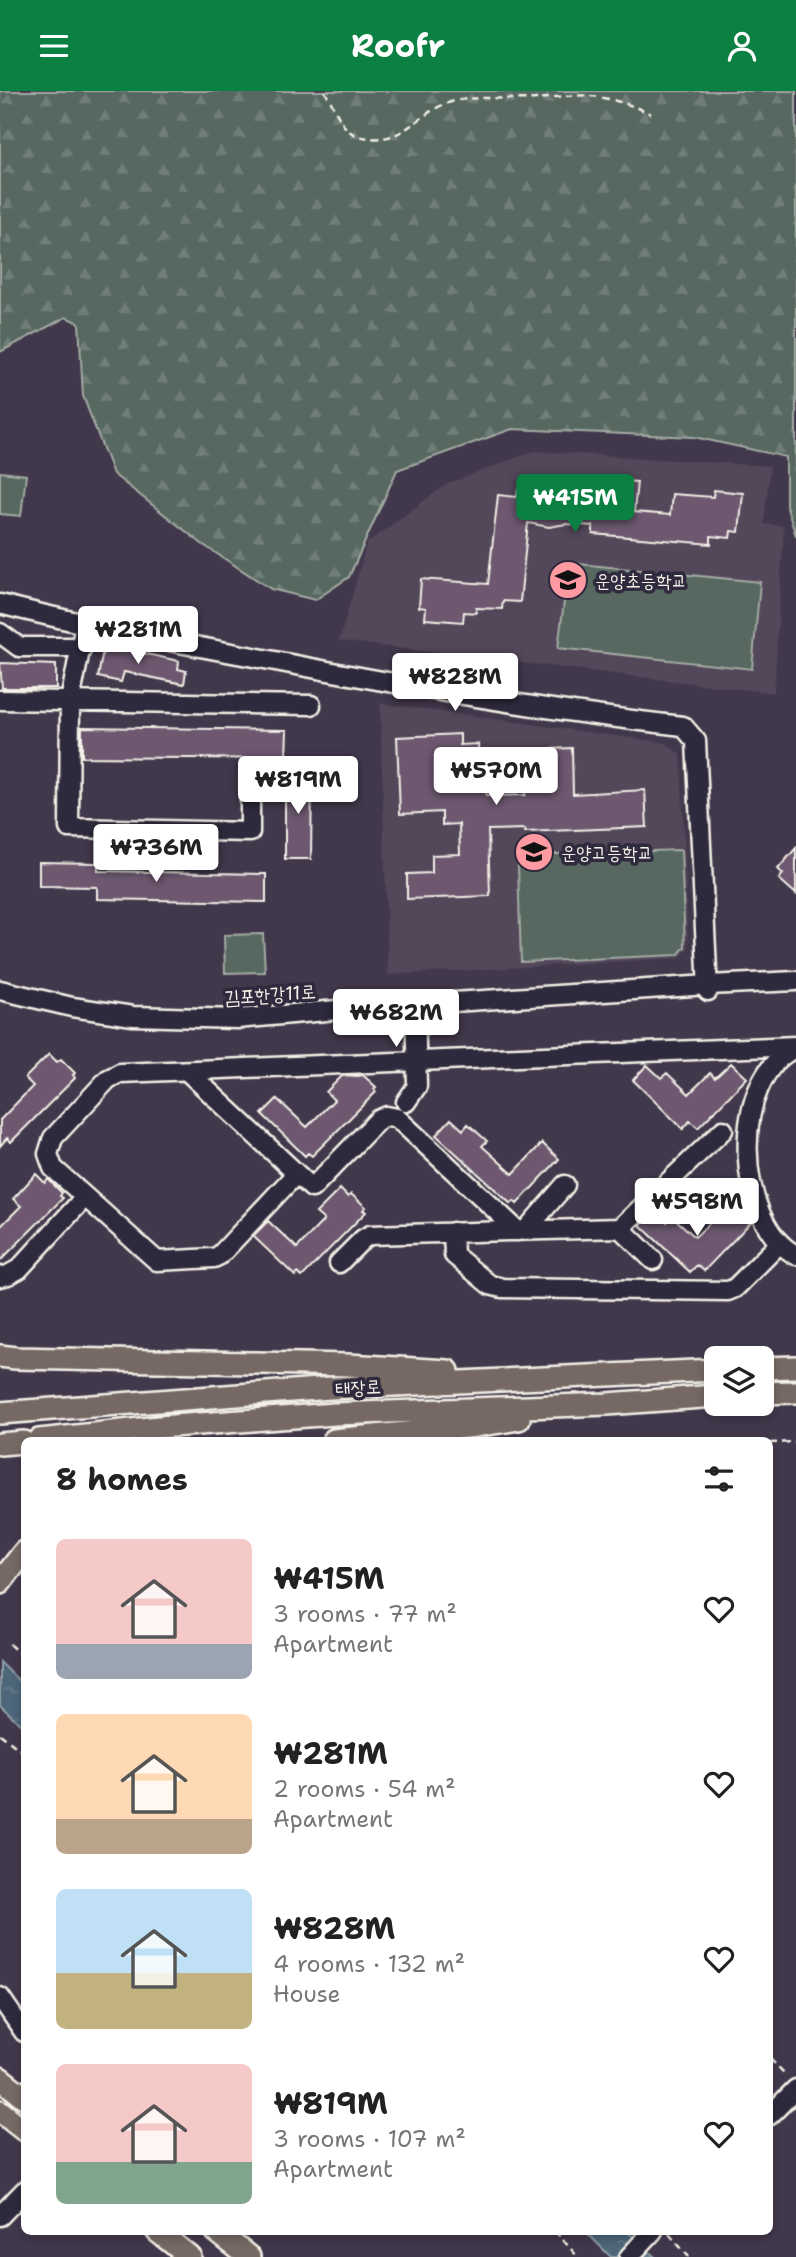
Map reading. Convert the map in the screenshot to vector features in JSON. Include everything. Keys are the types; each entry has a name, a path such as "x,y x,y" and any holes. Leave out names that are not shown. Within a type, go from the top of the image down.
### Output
{"main road":[{"path":"0,1356 16,1359 348,1365 562,1378"},
{"path":"774,1368 796,1367"},
{"name":"태장로","path":"0,1413 331,1388 704,1371"},
{"path":"774,1393 796,1392"},
{"name":"태장로","path":"67,1437 335,1414 607,1404 704,1397"},
{"path":"364,1437 476,1426 607,1404"},
{"path":"0,1444 21,1442"},
{"path":"0,1583 21,1556"},
{"path":"0,2062 21,2078"},
{"path":"0,2078 21,2095"},
{"path":"162,2235 190,2257"},
{"path":"221,2235 249,2257"}],"street":[{"path":"0,604 85,625 329,672 593,716 683,726 696,741 708,988"},
{"path":"85,625 70,701 69,828 250,832 250,775"},
{"path":"0,633 19,647 71,647 81,650"},
{"path":"0,700 311,705"},
{"name":"김포한강11로","path":"0,991 72,1007 133,1016 237,1019 796,981"},
{"name":"김포한강11로","path":"708,988 796,987"},
{"name":"김포한강11로","path":"0,997 67,1013 130,1022 238,1025 415,1007"},
{"path":"406,1102 416,1086 415,1007"},
{"path":"296,1174 220,1255 214,1258 157,1261 53,1168 48,1154 53,1138 113,1075 120,1073 796,1047"},
{"path":"796,1047 784,1053 774,1063 758,1090 750,1117 747,1151 749,1180 758,1207 780,1243 796,1255"},
{"path":"187,1071 312,1188 378,1120 387,1116 397,1118 522,1231"},
{"path":"339,1263 370,1235 620,1228 723,1130"},
{"path":"522,1231 565,1185"},
{"path":"0,1277 19,1269 85,1197"},
{"path":"620,1228 653,1260"},
{"path":"453,1233 454,1255 490,1285 502,1288 728,1291 735,1288 780,1243"},
{"path":"0,1997 21,2028"},
{"path":"773,2110 792,2082"},
{"path":"0,2217 21,2195"},
{"path":"629,2257 649,2235"}],"path":[{"path":"324,91 331,99 340,122 356,136 390,138 445,104 470,99 534,99 588,95 630,104 651,114"},
{"path":"773,1443 796,1442"},
{"path":"9,1644 21,1655"},
{"path":"0,1734 21,1751"},
{"path":"773,2062 792,2082"},
{"path":"559,2235 578,2257"},
{"path":"670,2235 689,2257"}],"shaded area":[{"name":"운양초등학교","path":"534,451 770,466 764,524 784,526 774,693 339,641 367,543 447,484"},
{"name":"운양고등학교","path":"380,703 666,743 681,755 688,948 680,958 388,975"}],"green space":[{"path":"0,91 796,91 796,536 786,505 786,457 694,437 512,429 397,470 349,577 315,600 271,589 202,544 113,474 83,396 79,323 66,317 0,352"},
{"path":"0,472 26,475 21,516 0,514"},
{"path":"569,563 760,582 752,669 558,648"},
{"path":"681,850 685,947 678,955 521,962 518,865 527,855"},
{"path":"263,934 265,972 225,973 224,935"}],"water":[{"path":"0,1662 21,1683 21,1725 0,1705"},
{"path":"589,2235 631,2235 655,2257 611,2257"}],"building":[{"name":"운양초등학교","path":"568,477 637,482 634,512 670,515 672,494 713,497 714,490 743,493 739,532 731,531 730,538 711,536 711,544 593,534 593,526 566,524 549,527 528,523 520,602 503,601 502,609 476,608 476,613 464,612 463,622 425,619 426,608 419,607 421,579 488,584 498,495 517,497 518,490 525,491 537,480 567,480"},
{"path":"104,645 179,661 178,669 186,671 184,684 124,672 121,682 98,677"},
{"path":"0,663 56,665 56,688 2,688"},
{"path":"82,727 287,730 286,759 82,757"},
{"name":"운양고등학교","path":"460,734 460,745 478,744 480,789 486,788 486,796 525,795 524,750 572,748 573,794 645,790 647,827 525,832 525,829 488,830 490,896 407,899 407,874 432,873 432,855 460,854 459,824 442,825 442,812 400,814 397,737"},
{"path":"285,774 312,774 311,859 285,859"},
{"path":"796,848 796,894 779,879 783,874 778,869"},
{"path":"39,862 98,863 98,871 266,874 266,902 97,899 97,887 39,886"},
{"path":"49,1054 57,1062 61,1059 75,1073 75,1078 11,1142 7,1138 0,1146 0,1120 33,1086 25,1078"},
{"path":"731,1063 747,1078 698,1128 690,1121 683,1129 633,1080 647,1065 661,1078 667,1073 689,1094 710,1073 715,1078"},
{"path":"343,1075 363,1075 376,1087 376,1092 312,1156 308,1153 305,1156 262,1114 277,1099 307,1127 334,1100 326,1092"},
{"path":"451,1119 463,1130 468,1124 487,1141 482,1146 513,1174 542,1143 559,1159 517,1204 514,1201 511,1204 436,1135"},
{"path":"36,1174 45,1183 48,1179 62,1193 60,1196 63,1198 0,1261 0,1227 21,1206 13,1199"},
{"path":"340,1189 348,1197 351,1194 366,1207 363,1210 366,1212 302,1277 297,1273 295,1276 253,1236 268,1221 297,1248 324,1220 316,1213"},
{"path":"737,1205 752,1221 704,1271 697,1265 690,1272 640,1225 655,1211 667,1222 672,1216 695,1237 716,1217 721,1221"}],"place":[{"name":"운양초등학교","path":"568,580"},
{"name":"운양고등학교","path":"534,852"}]}
